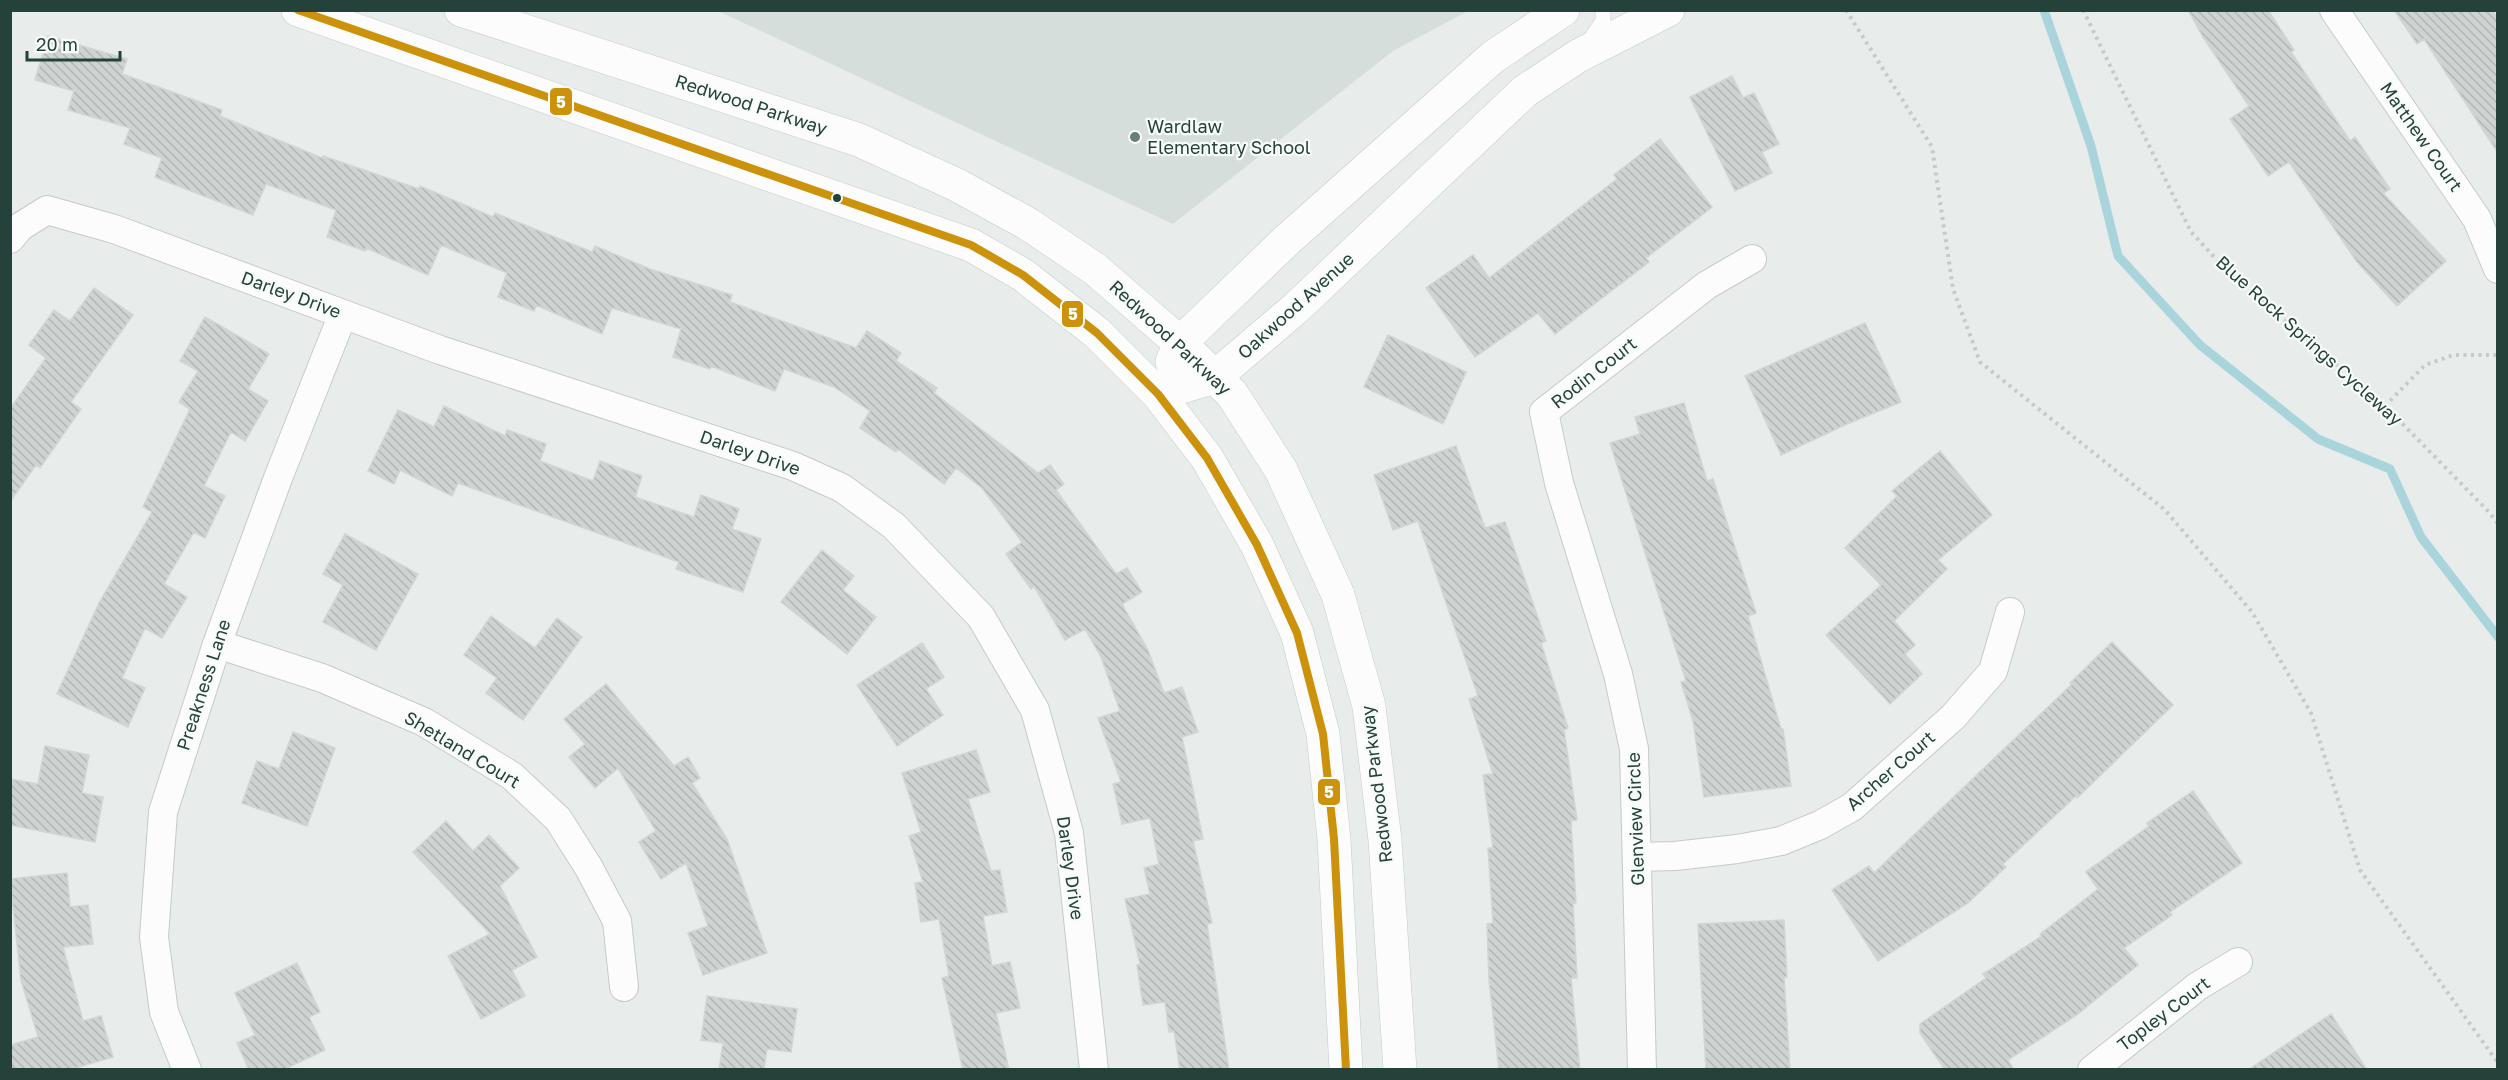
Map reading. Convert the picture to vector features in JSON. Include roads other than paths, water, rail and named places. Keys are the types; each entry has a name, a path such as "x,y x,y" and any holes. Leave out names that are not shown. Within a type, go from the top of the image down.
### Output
{"main road":[{"path":"298,10 970,245 1023,274 1097,333 1158,394 1207,458 1257,545 1297,633 1323,734 1334,839 1346,1070"},
{"name":"Redwood Parkway","path":"460,10 859,140 957,185 1028,224 1095,269 1180,343 1232,394 1281,470 1338,595 1369,706 1385,840 1400,1070"},
{"path":"1158,394 1180,343 1287,240 1493,57 1563,10"},
{"name":"Oakwood Avenue","path":"1158,394 1215,377 1296,308 1518,98 1578,56 1668,10"}],"street":[{"name":"Matthew Court","path":"2334,10 2477,219 2498,269"},
{"name":"Darley Drive","path":"10,239 20,227 47,210 114,229 440,350 793,466 842,488 894,526 981,617 1035,711 1069,833 1094,1070"},
{"name":"Rodin Court","path":"1589,574 1559,483 1544,412 1707,285 1752,259"},
{"name":"Preakness Lane","path":"187,1070 164,1012 154,937 163,812 217,644 278,478 343,314"},
{"name":"Glenview Circle","path":"1589,574 1618,674 1634,749 1642,1070"},
{"name":"Archer Court","path":"1638,856 1675,856 1781,841 1821,825 1852,807 1953,717 1993,671 2010,612"},
{"name":"Shetland Court","path":"217,644 322,678 424,722 512,776 558,819 608,903 617,921 624,987"},
{"name":"Topley Court","path":"2091,1070 2198,986 2238,962"}],"lane":[{"path":"1578,56 1603,21 1604,10"}],"waterway":[{"path":"2044,10 2091,146 2118,256 2200,345 2318,439 2390,469 2421,537 2498,637"}],"place":[{"name":"Wardlaw Elementary School","path":"1135,137"}]}
